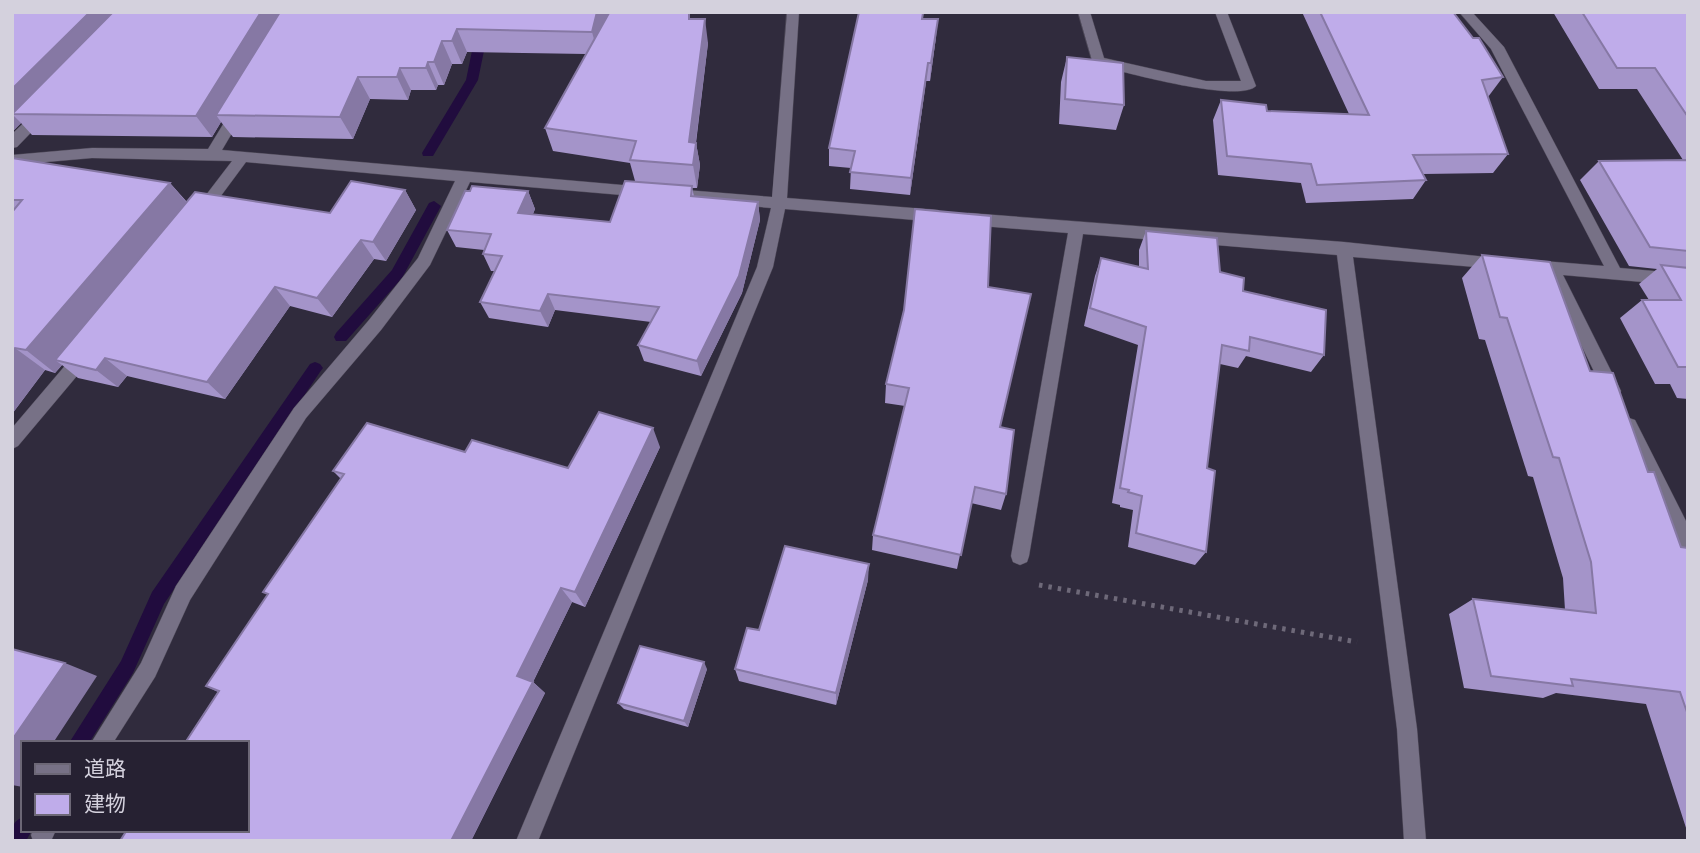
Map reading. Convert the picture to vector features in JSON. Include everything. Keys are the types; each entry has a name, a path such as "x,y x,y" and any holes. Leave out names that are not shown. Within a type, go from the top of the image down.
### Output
{"street":[{"path":"527,841 765,267 779,204 793,12"},
{"path":"1084,12 1098,61 1206,86 1249,86 1221,12"},
{"path":"1465,12 1497,47 1615,273"},
{"path":"212,154 248,95"},
{"path":"12,143 49,106"},
{"path":"12,160 92,153 243,156 779,204 1344,248 1688,280"},
{"path":"190,226 243,156"},
{"path":"102,741 148,670 183,593 300,413 375,325 424,261 465,176"},
{"path":"1020,556 1077,227"},
{"path":"1344,248 1407,729 1415,841"},
{"path":"1551,267 1688,545"},
{"path":"12,441 98,338"}],"path":[{"path":"1020,556 1015,580 1396,649"}],"building":[{"path":"12,12 90,12 12,89"},
{"path":"113,12 261,12 196,116 12,114"},
{"path":"280,12 597,12 592,32 457,29 452,41 442,41 434,62 428,62 426,68 400,68 397,77 358,77 340,117 216,115"},
{"path":"859,12 919,12 923,13 922,19 938,19 931,63 928,63 911,178 850,172 855,151 829,148"},
{"path":"1320,12 1453,12 1473,38 1479,38 1503,77 1482,80 1508,154 1413,155 1426,180 1317,185 1311,164 1227,156 1221,100 1266,105 1267,111 1369,115"},
{"path":"1582,12 1688,12 1688,117 1655,68 1617,68"},
{"path":"609,13 689,13 689,19 705,19 689,142 696,143 693,165 630,160 636,141 545,128"},
{"path":"1067,57 1123,63 1124,105 1065,99"},
{"path":"12,158 170,183 26,350 15,348 12,352 12,212 22,200 12,200"},
{"path":"1688,160 1688,251 1650,247 1599,161"},
{"path":"351,181 405,190 373,242 361,240 317,298 275,287 207,382 105,358 96,370 55,360 195,192 330,213"},
{"path":"625,181 692,186 691,196 758,202 739,276 697,361 638,345 659,307 548,294 540,311 480,302 502,256 483,254 491,234 447,230 465,191 470,191 472,186 528,191 518,213 610,222"},
{"path":"915,209 991,216 988,287 1031,294 1000,427 1014,430 1006,494 975,487 961,555 873,535 909,388 886,384 904,310"},
{"path":"1146,231 1217,238 1220,272 1244,278 1243,291 1326,310 1324,355 1250,337 1249,351 1222,345 1207,468 1215,471 1206,552 1136,533 1142,496 1120,488 1146,327 1090,308 1101,258 1148,269"},
{"path":"1482,255 1550,262 1590,371 1613,373 1648,472 1654,472 1681,547 1688,548 1688,715 1680,692 1571,679 1573,686 1491,676 1473,599 1596,613 1591,562 1559,458 1553,457 1507,318 1500,317"},
{"path":"1661,265 1688,268 1688,367 1678,367 1642,300 1681,300"},
{"path":"599,412 653,428 575,592 561,588 517,676 533,682 451,841 120,841 126,832 248,832 248,741 186,741 219,691 206,686 268,594 263,592 344,474 333,471 367,423 465,452 472,440 568,468"},
{"path":"785,546 869,564 836,693 735,669 747,628 759,630"},
{"path":"640,646 704,662 684,721 618,703"},
{"path":"12,649 65,663 12,740"}],"waterway":[{"path":"428,153 472,80 486,12"},
{"path":"341,337 397,274 434,206"},
{"path":"79,741 127,667 158,598 315,368"},
{"path":"14,841 21,830"}]}
